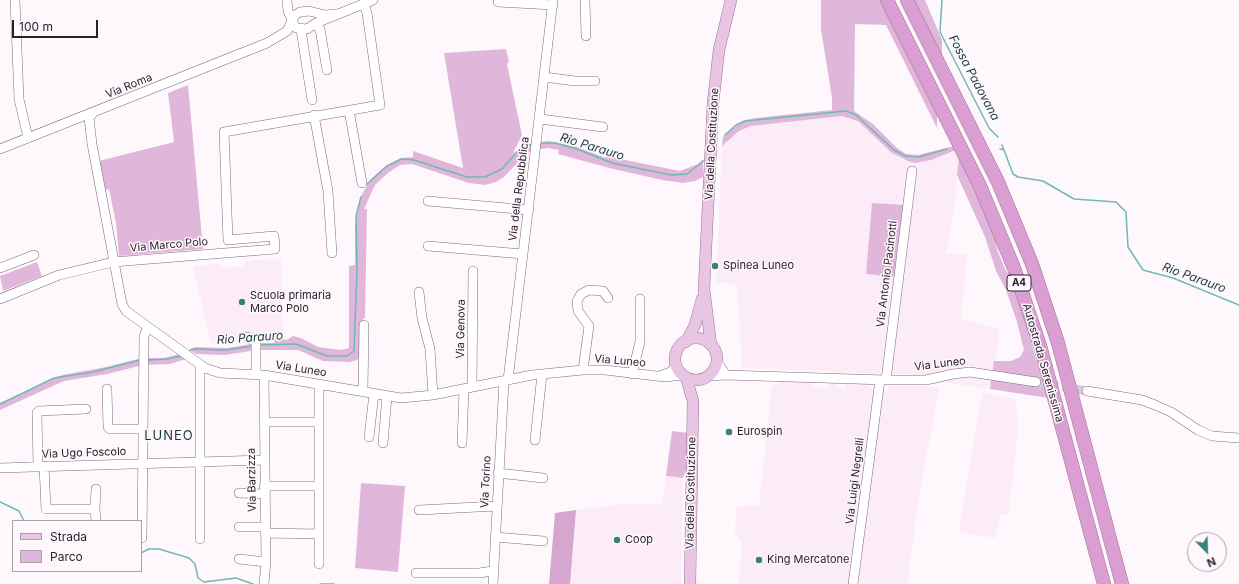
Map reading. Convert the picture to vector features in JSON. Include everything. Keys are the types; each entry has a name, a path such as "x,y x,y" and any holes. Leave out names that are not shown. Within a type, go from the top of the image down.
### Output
{"highway":[{"name":"Autostrada Serenissima","path":"887,0 980,186 1014,268 1041,349 1104,584"},
{"name":"Autostrada Serenissima","path":"907,0 998,182 1032,264 1058,343 1122,584"}],"main road":[{"name":"Via della Costituzione","path":"686,342 698,315 704,289 715,76 723,26 730,0"},
{"name":"Via della Costituzione","path":"704,289 711,344"},
{"path":"699,339 711,344 715,350 717,362 714,370 706,377 693,380 684,376 676,364 677,351 686,342 699,339"},
{"name":"Via della Costituzione","path":"684,376 693,401"},
{"name":"Via della Costituzione","path":"690,584 693,401 696,391 706,377"}],"street":[{"path":"15,0 19,100 28,138"},
{"path":"287,0 294,7 296,26 312,100"},
{"name":"Via Roma","path":"0,149 267,43 296,26 307,29 315,23 373,0"},
{"path":"585,0 586,36"},
{"path":"498,2 553,3"},
{"name":"Via della Repubblica","path":"506,380 524,254 553,3"},
{"path":"228,252 224,132 314,115 380,106 367,13 364,4"},
{"name":"Via Roma","path":"296,26 294,7 324,15 337,14"},
{"path":"312,12 316,17 315,23 320,29 327,70"},
{"path":"544,77 575,81 595,81"},
{"path":"349,110 362,183"},
{"name":"Via Luneo","path":"93,113 89,118 92,144 113,262 123,307 126,311 202,366 220,373 260,375 387,396 412,398 542,374 583,370 605,370 658,376 684,376"},
{"path":"314,115 328,191 332,253"},
{"name":"Via Luneo","path":"81,118 92,144"},
{"path":"540,119 603,127"},
{"name":"Via Antonio Pacinotti","path":"883,380 912,171"},
{"path":"428,200 529,210"},
{"name":"Via Marco Polo","path":"0,299 59,275 113,262 275,249 274,236 228,240"},
{"path":"428,246 524,254"},
{"path":"0,268 34,255"},
{"name":"Via Genova","path":"462,444 468,388 473,271"},
{"path":"583,370 589,326 578,311 577,300 581,294 589,290 604,291 608,298"},
{"path":"419,292 422,318 430,349 433,395"},
{"path":"632,374 640,342 640,299"},
{"path":"363,392 364,325"},
{"path":"142,538 143,359 144,336 148,327"},
{"name":"Via Barzizza","path":"247,337 256,346 264,422 266,562 264,584"},
{"path":"717,362 726,375"},
{"name":"Via Luneo","path":"658,376 670,372 676,364"},
{"path":"200,539 200,369 202,366"},
{"name":"Via Luneo","path":"706,377 726,375 929,380 953,374 970,372 1036,382"},
{"path":"535,440 542,374"},
{"name":"Via Torino","path":"493,584 498,473 506,380"},
{"name":"Via Luigi Negrelli","path":"853,584 883,380"},
{"path":"319,384 319,564"},
{"path":"107,389 108,427 110,429 142,429"},
{"path":"1087,391 1142,400 1171,412 1198,430 1212,436 1239,438"},
{"path":"368,437 374,394"},
{"path":"383,443 387,396"},
{"path":"86,409 39,411 37,413 41,466 46,509 95,509"},
{"path":"264,422 318,422"},
{"name":"Via Ugo Foscolo","path":"1,466 264,460"},
{"path":"498,473 543,478"},
{"path":"239,493 319,486"},
{"path":"96,489 96,520"},
{"path":"418,510 497,506"},
{"path":"239,526 265,530 319,534"},
{"path":"495,537 543,541"},
{"path":"239,559 266,562"},
{"path":"416,573 479,573 493,571"}],"shaded area":[{"path":"846,116 858,121 892,153 904,160 915,163 931,160 956,150 959,157 957,190 946,253 967,255 961,319 1000,329 990,389 930,380 912,375 742,368 737,284 716,282 722,146 739,131 756,125"},
{"name":"Scuola primaria Marco Polo","path":"281,259 283,335 211,343 193,267 219,263 220,268 245,266 245,261"},
{"path":"779,380 813,381 814,387 828,388 831,382 836,383 839,388 845,389 847,383 867,384 874,391 887,392 890,385 939,387 919,498 907,584 739,584 742,544 735,533 736,507 759,505 772,385 779,385"},
{"path":"982,393 1016,399 1018,431 1008,516 1000,514 995,538 959,532"},
{"path":"666,476 683,478 681,584 570,584 576,510 623,504 662,504"},
{"path":"576,510 570,584 549,584 555,513"}],"green space":[{"path":"821,0 880,0 937,112 937,128 886,25 855,24 854,111 873,124 897,148 906,154 918,155 954,146 956,150 931,160 915,163 908,161 892,153 858,121 842,116 751,126 739,131 722,146 723,137 725,134 742,121 755,118 832,110 832,98 821,29"},
{"path":"913,0 925,0 942,40 942,56"},
{"path":"506,49 509,62 507,64 522,135 513,153 529,144 549,141 577,147 606,158 606,153 612,157 680,171 698,164 703,159 703,177 695,181 683,183 662,180 609,168 558,154 559,150 548,148 533,150 525,155 504,177 496,182 485,185 469,183 412,164 400,165 388,173 375,185 364,209 367,209 365,318 363,319 360,356 357,360 349,362 323,361 298,350 257,350 225,355 196,354 189,350 196,347 228,348 256,343 274,343 275,337 287,340 293,336 301,338 318,347 341,350 349,348 349,266 355,265 355,225 360,198 370,180 383,168 400,158 413,157 413,151 463,168 444,53"},
{"path":"188,85 203,249 119,256 116,223 109,189 106,190 99,161 174,142 168,93"},
{"path":"959,157 995,235 997,249 1005,269 1011,277 1048,398 990,389 994,361 1011,361 1020,357 1024,350 1017,322 1006,290 996,271 985,237 957,175"},
{"path":"872,203 905,205 896,277 866,274"},
{"path":"37,262 42,276 3,291 0,276"},
{"path":"179,354 186,359 170,364 143,365 107,374 64,381 0,410 0,403 62,375 106,367 142,358 164,358"},
{"path":"672,431 688,433 687,468 683,478 666,476"},
{"path":"361,483 405,486 398,572 355,568"}],"waterway":[{"name":"Fossa Padovana","path":"942,0 940,32 989,128 998,137"},
{"name":"Rio Parauro","path":"725,135 736,125 745,121 846,111 856,115 894,150 905,156 919,157 947,149"},
{"name":"Rio Parauro","path":"540,143 555,143 577,149 612,163 671,175 687,174 706,159"},
{"name":"Rio Parauro","path":"367,184 387,166 402,159 414,160 467,177 485,177 502,169 519,150 532,144"},
{"name":"Fossa Padovana","path":"1002,145 1004,150"},
{"name":"Rio Parauro","path":"1000,149 1004,150 1013,174 1018,177 1043,181 1074,199 1116,202 1126,212 1128,247 1143,270 1173,278 1239,305"},
{"name":"Rio Parauro","path":"259,345 296,344 327,356 347,356 354,351 357,269 356,216 361,197"},
{"name":"Rio Parauro","path":"188,352 192,349 226,350 253,346"},
{"name":"Rio Parauro","path":"148,360 167,359 181,356"},
{"name":"Rio Parauro","path":"0,404 54,378 93,372 140,360"},
{"path":"0,502 19,511 24,520"},
{"path":"142,552 149,549 159,549 189,558 195,564 198,578 204,582 236,578 253,584"},
{"path":"320,584 334,584"}],"tunnel":[{"path":"1036,382 1087,391"}],"place":[{"name":"Spinea Luneo","path":"715,266"},
{"name":"Scuola primaria Marco Polo","path":"242,302"},
{"name":"Eurospin","path":"729,432"},
{"name":"Coop","path":"617,540"},
{"name":"King Mercatone","path":"759,560"}],"district":[{"name":"LUNEO","path":"169,436"}]}
